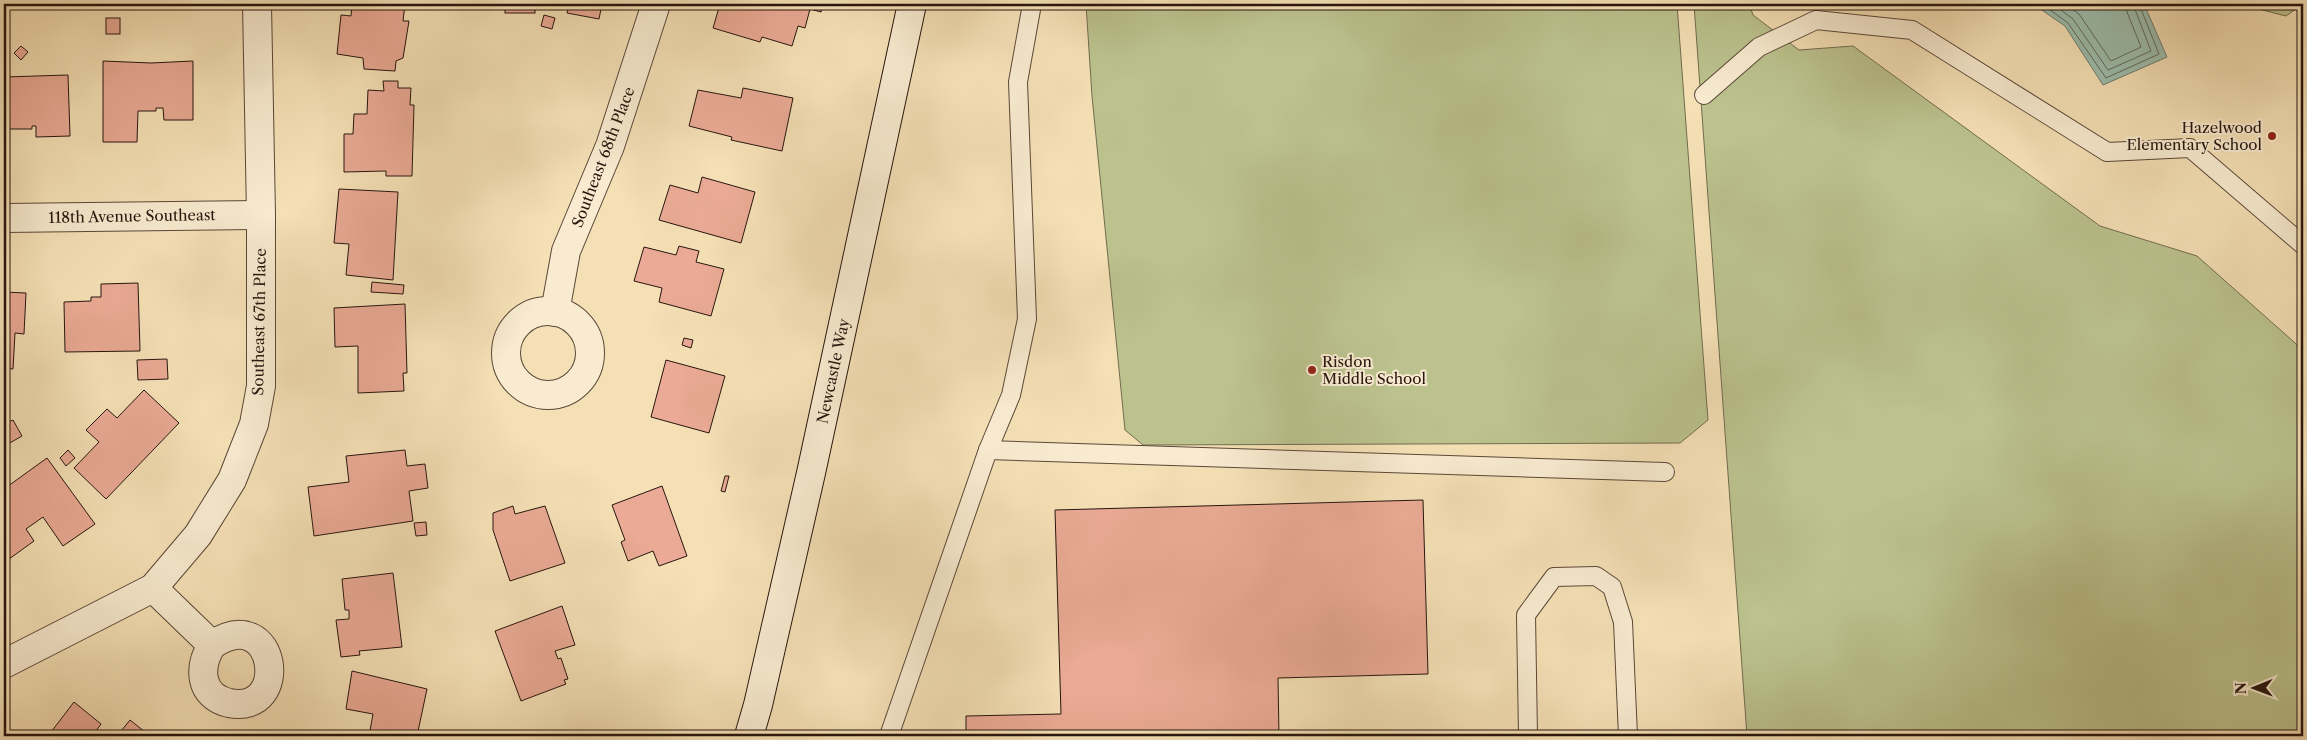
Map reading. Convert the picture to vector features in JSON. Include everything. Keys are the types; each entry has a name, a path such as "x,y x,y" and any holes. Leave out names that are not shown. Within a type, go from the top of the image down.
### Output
{"street":[{"name":"Southeast 67th Place","path":"153,588 198,535 232,480 254,424 261,386 261,215 257,4"},
{"name":"Southeast 68th Place","path":"555,312 566,251 610,146 656,4"},
{"name":"Newcastle Way","path":"749,736 758,705 811,473 912,4"},
{"name":"118th Avenue Southeast","path":"4,218 261,215"},
{"path":"535,312 555,312 564,314 576,322 585,334 590,348 589,362 583,376 573,386 547,403 518,383 510,372 506,358 506,343 512,330 522,319 535,312"},
{"path":"4,664 153,588 212,645"}],"lane":[{"path":"890,736 988,450 1011,395 1027,319 1018,82 1032,4"},
{"path":"1704,95 1759,47 1816,20 1912,30 2107,152 2190,148 2303,245"},
{"path":"988,450 1665,472"},
{"path":"1528,736 1526,615 1554,577 1596,576 1612,587 1623,622 1628,736"}],"green space":[{"path":"1086,4 1677,4 1708,420 1680,443 1143,445 1125,430 1092,96"},
{"path":"1694,4 1749,4 1753,15 1799,50 1853,46 2100,226 2197,256 2303,350 2303,736 1747,736"},
{"path":"2239,4 2303,4 2286,16"}],"water":[{"path":"2033,4 2144,4 2167,57 2103,85 2065,26"}],"building":[{"path":"352,4 405,4 403,21 409,21 403,58 396,61 395,71 364,69 363,58 337,54 341,15 351,16"},
{"path":"505,4 535,4 535,13 505,13"},
{"path":"569,4 602,4 599,19 567,13"},
{"path":"720,4 823,4 821,12 810,9 805,28 798,26 792,46 762,37 760,42 713,28"},
{"path":"544,15 555,18 552,29 541,26"},
{"path":"106,18 120,18 120,34 106,34"},
{"path":"21,46 28,52 21,60 14,53"},
{"path":"103,61 151,63 193,61 193,120 164,120 163,108 156,108 156,111 138,111 137,142 103,142"},
{"path":"68,75 70,136 36,137 36,126 32,126 32,129 4,129 4,77"},
{"path":"383,81 398,81 398,88 411,88 410,105 414,105 412,176 386,176 386,171 344,172 344,134 353,134 354,114 367,114 368,90 384,91"},
{"path":"743,88 793,98 782,151 731,140 732,137 689,126 698,90 741,98"},
{"path":"702,177 755,192 741,243 659,220 670,185 698,193"},
{"path":"339,189 398,192 393,280 346,275 349,244 334,243"},
{"path":"679,246 699,251 696,262 724,269 711,316 659,302 662,288 634,281 644,247 676,255"},
{"path":"372,282 404,285 403,294 371,292"},
{"path":"138,283 140,351 65,352 64,302 91,301 91,297 101,297 101,284"},
{"path":"4,292 26,293 24,334 15,333 13,369 4,368"},
{"path":"405,304 407,373 403,373 404,391 358,393 358,346 335,347 334,308"},
{"path":"684,338 693,340 691,348 682,345"},
{"path":"167,359 168,379 138,380 137,360"},
{"path":"666,360 725,376 709,433 651,417"},
{"path":"144,390 179,423 106,499 74,468 99,442 86,430 107,409 117,418"},
{"path":"13,420 22,436 8,444 4,437 4,424"},
{"path":"68,450 75,458 66,466 60,458"},
{"path":"405,450 407,466 425,464 428,488 409,491 413,521 314,536 308,487 349,482 346,456"},
{"path":"47,458 95,524 63,546 43,517 26,529 34,541 5,562 4,489"},
{"path":"725,476 729,476 725,492 721,491"},
{"path":"662,486 687,556 659,566 653,551 628,561 621,542 625,540 612,505"},
{"path":"1423,500 1428,674 1278,678 1279,736 966,736 966,716 1061,714 1055,510"},
{"path":"513,506 515,514 545,506 565,563 510,581 493,530 493,513"},
{"path":"426,522 427,535 416,536 414,523"},
{"path":"393,573 402,647 359,651 360,655 341,657 336,620 349,619 349,610 345,610 342,579"},
{"path":"562,606 575,645 555,651 558,659 561,658 568,679 564,680 566,684 521,701 495,631"},
{"path":"352,671 427,689 417,736 369,736 373,714 346,709"},
{"path":"74,702 101,724 96,731 103,736 48,736"},
{"path":"130,720 150,736 117,736"}],"place":[{"name":"Hazelwood Elementary School","path":"2272,136"},
{"name":"Risdon Middle School","path":"1312,370"}]}
